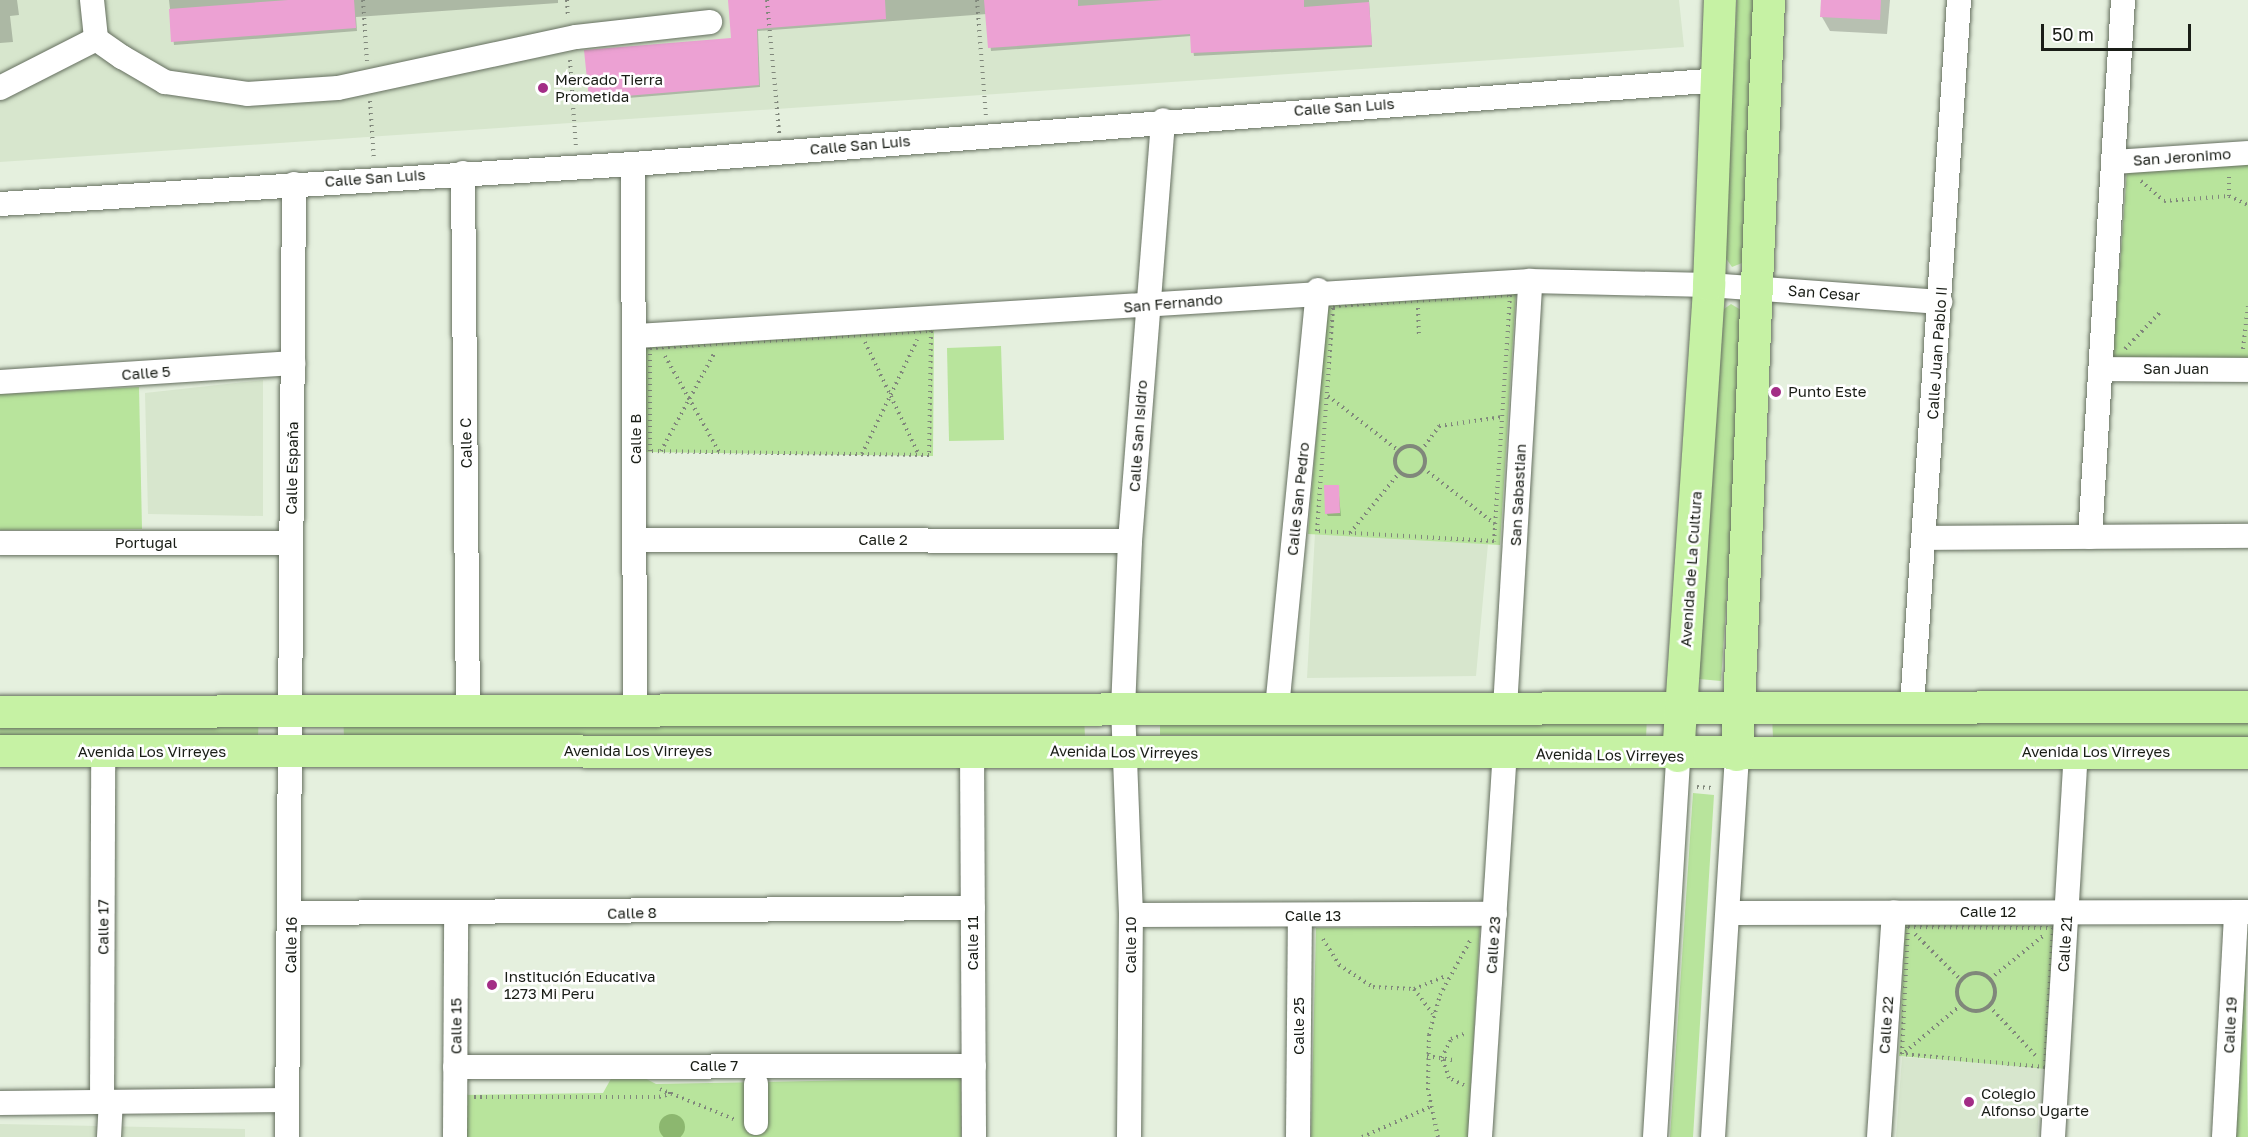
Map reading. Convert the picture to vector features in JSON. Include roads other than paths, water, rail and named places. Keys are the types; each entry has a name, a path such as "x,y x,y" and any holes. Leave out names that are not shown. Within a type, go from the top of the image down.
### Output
{"main road":[{"name":"Avenida de La Cultura","path":"1678,756 1709,285 1719,80 1720,0"},
{"path":"1737,755 1769,0"},
{"path":"0,712 635,714 1277,708 2248,707"},
{"name":"Avenida Los Virreyes","path":"0,752 288,753 972,749 1129,753 1505,753 1678,756 2076,752 2248,753"}],"street":[{"path":"92,0 96,39"},
{"name":"Calle Juan Pablo II","path":"1912,706 1925,538 1959,0"},
{"path":"2090,537 2112,361 2123,167 2123,0"},
{"path":"96,39 165,82 248,94 338,88 569,39 710,22"},
{"path":"0,88 96,39"},
{"name":"Calle San Luis","path":"0,204 633,164 1163,120 1719,80"},
{"name":"Calle San Isidro","path":"1129,753 1123,709 1130,541 1163,120"},
{"name":"San Jeronimo","path":"2123,167 2248,153"},
{"name":"Calle B","path":"633,164 637,336 635,714"},
{"name":"Calle C","path":"463,173 468,714"},
{"name":"Calle España","path":"288,753 294,184"},
{"name":"San Fernando","path":"637,336 926,325 1318,290 1530,281 1709,285"},
{"name":"San Sabastian","path":"1505,708 1530,281"},
{"name":"San Cesar","path":"1709,285 1940,302"},
{"name":"Calle San Pedro","path":"1277,708 1318,290"},
{"name":"San Juan","path":"2112,361 2240,359"},
{"name":"Calle 5","path":"0,382 293,363"},
{"path":"1925,538 2248,536"},
{"name":"Calle 2","path":"635,540 1130,541"},
{"name":"Portugal","path":"0,543 291,543"},
{"name":"Calle 11","path":"972,749 974,1137"},
{"name":"Calle 17","path":"103,752 109,1137"},
{"name":"Calle 21","path":"2053,1137 2060,920 2076,752"},
{"name":"Calle 16","path":"287,1137 292,913 288,753"},
{"name":"Calle 10","path":"1129,753 1130,1137"},
{"name":"Calle 23","path":"1480,1137 1505,753"},
{"path":"1713,1137 1729,913 1737,755"},
{"name":"Avenida de La Cultura","path":"1655,1137 1678,756"},
{"name":"Calle 8","path":"292,913 456,916 973,908"},
{"name":"Calle 12","path":"1729,913 1901,920 2060,920 2242,912"},
{"name":"Calle 19","path":"2224,1137 2242,912"},
{"name":"Calle 13","path":"1131,915 1494,914"},
{"name":"Calle 15","path":"455,1137 456,916"},
{"name":"Calle 25","path":"1298,1137 1300,916"},
{"name":"Calle 22","path":"1879,1137 1893,1054 1901,920"},
{"name":"Calle 7","path":"455,1067 974,1066"},
{"path":"756,1084 756,1123"},
{"path":"0,1103 287,1100"}],"place":[{"name":"Mercado Tierra Prometida","path":"543,88"},
{"name":"Punto Este","path":"1776,392"},
{"name":"Institución Educativa 1273 Mi Peru","path":"492,985"},
{"name":"Colegio Alfonso Ugarte","path":"1969,1102"}]}
